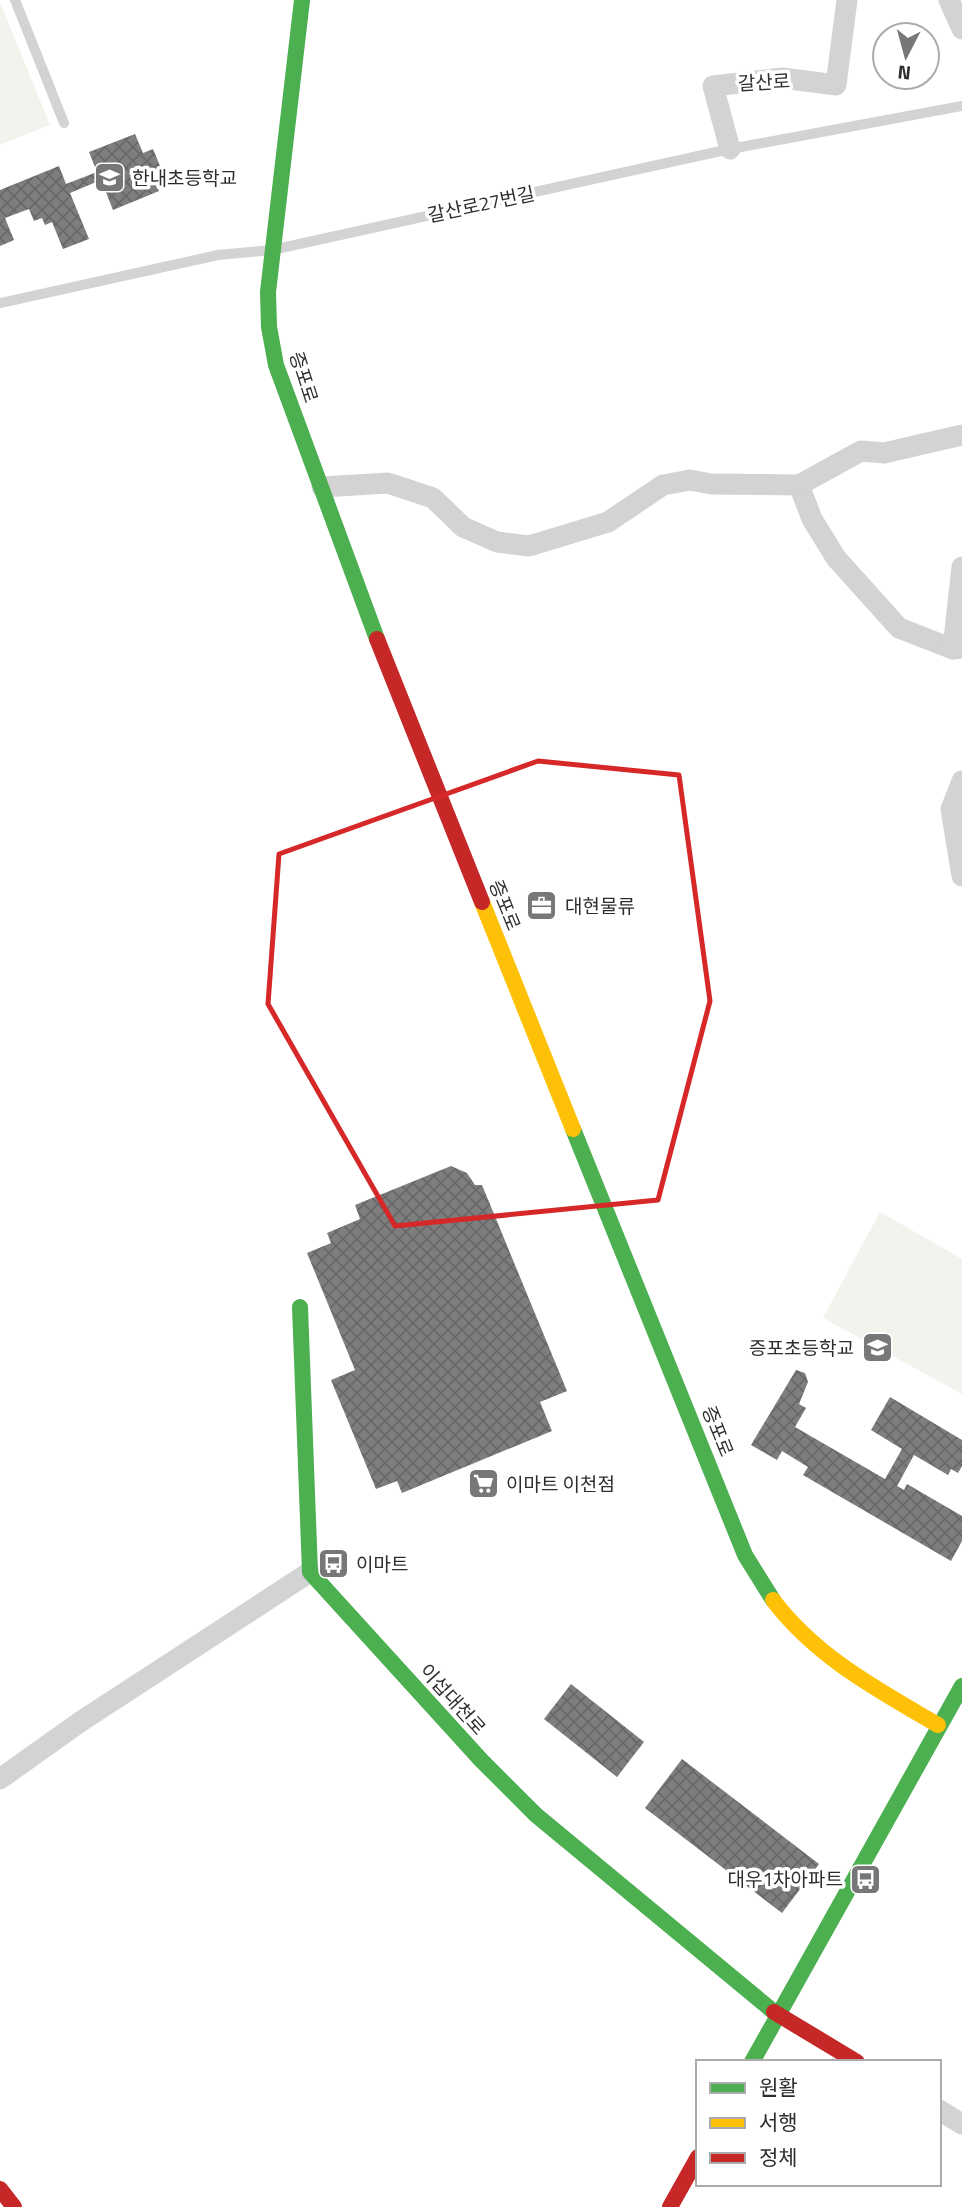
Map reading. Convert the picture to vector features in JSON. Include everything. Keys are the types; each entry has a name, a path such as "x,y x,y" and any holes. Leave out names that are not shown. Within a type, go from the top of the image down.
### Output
{"street":[{"name":"증포로","path":"302,0 272,250 268,292 269,327 276,365 390,675 745,1555 762,1587 810,1644 847,1671 938,1725"},
{"name":"갈산로","path":"730,149 713,86 782,78 836,85 847,0"},
{"path":"949,0 962,29"},
{"path":"322,487 388,483 433,498 463,527 497,542 529,546 608,522 663,485 690,480 711,484 799,485 861,451 884,453 962,435"},
{"path":"799,485 812,519 836,558 899,628 957,649 962,567"},
{"path":"962,781 951,809 962,876"},
{"path":"0,1779 80,1722 310,1573 300,1307"},
{"name":"이섭대천로","path":"310,1573 481,1760 536,1815 778,2015 854,2060"},
{"path":"753,2060 962,1686"},
{"path":"941,2111 962,2124"},
{"path":"670,2207 696,2161"},
{"path":"0,2189 14,2207"}],"lane":[{"path":"15,0 64,123"},
{"name":"갈산로27번길","path":"0,303 218,255 272,250 730,149 962,106"}],"highlighted area":[{"path":"538,761 679,775 710,1001 658,1200 395,1226 268,1004 279,854"}],"shaded area":[{"path":"0,2 50,125 0,145"},
{"path":"880,1212 962,1259 962,1394 823,1318"}],"building":[{"path":"135,134 143,153 153,149 163,173 153,177 159,191 113,210 101,180 70,193 89,239 63,249 52,222 45,225 42,218 34,221 29,209 5,218 14,240 0,246 0,190 59,166 66,184 97,172 89,152"},
{"path":"451,1166 467,1173 475,1185 482,1185 567,1391 540,1402 552,1431 402,1493 397,1481 376,1489 331,1380 355,1370 307,1253 331,1243 327,1233 360,1219 355,1205"},
{"path":"796,1370 805,1373 808,1382 799,1404 806,1408 795,1427 885,1479 902,1449 871,1430 890,1397 962,1440 962,1466 958,1473 951,1469 948,1475 914,1455 897,1486 904,1490 907,1484 962,1516 962,1541 951,1561 803,1475 808,1467 782,1451 777,1460 751,1445"},
{"path":"571,1684 644,1742 617,1777 544,1719"},
{"path":"682,1759 819,1864 782,1913 645,1808"}],"traffic: fast":[{"path":"302,0 268,292 269,327 276,365 377,639"},
{"path":"573,1129 745,1555 773,1600"},
{"path":"300,1307 310,1572 481,1760 536,1815 774,2012"},
{"path":"753,2060 962,1686"}],"traffic: slow":[{"path":"482,902 573,1129"},
{"path":"773,1600 808,1639 849,1671 938,1725"}],"traffic: jam":[{"path":"377,639 482,902"},
{"path":"774,2012 854,2060"},
{"path":"670,2207 696,2161"},
{"path":"0,2189 14,2207"}],"place":[{"name":"한내초등학교","path":"109,178"},
{"name":"대현물류","path":"542,906"},
{"name":"증포초등학교","path":"877,1348"},
{"name":"이마트 이천점","path":"483,1484"},
{"name":"이마트","path":"333,1564"},
{"name":"대우1차아파트","path":"866,1879"}]}
